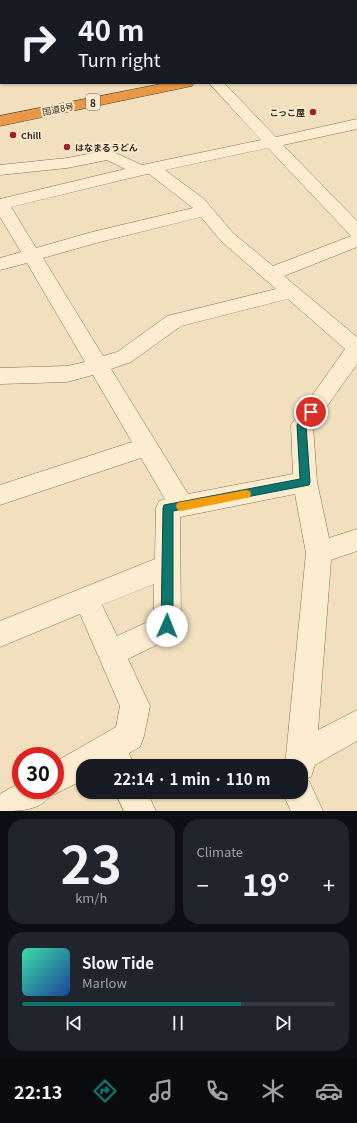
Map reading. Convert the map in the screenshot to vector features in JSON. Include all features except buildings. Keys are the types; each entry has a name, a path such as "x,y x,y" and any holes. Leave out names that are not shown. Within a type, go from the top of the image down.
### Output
{"highway":[{"name":"国道8号","path":"0,107 120,84"},
{"name":"国道8号","path":"0,121 182,84"}],"street":[{"path":"217,84 357,232"},
{"path":"182,506 0,204 271,142 357,124"},
{"path":"0,170 42,167 109,155 147,170 198,203 226,237 357,348 302,425 305,482 319,553 300,759"},
{"path":"42,167 50,192"},
{"path":"0,264 92,238 205,211"},
{"path":"271,274 357,240"},
{"path":"0,376 67,374 98,366 124,357 174,321 291,292"},
{"path":"0,495 146,447"},
{"path":"110,653 167,626 168,508 305,482"},
{"path":"319,553 357,540"},
{"path":"0,634 168,566"},
{"path":"64,776 114,757 129,736 135,706 86,599"},
{"path":"303,759 357,725"},
{"path":"1,811 22,799"},
{"path":"134,799 140,811"},
{"path":"301,799 307,811"}],"slow traffic":[{"path":"181,506 246,494"}],"place":[{"name":"こっこ屋","path":"313,112"},
{"name":"Chill","path":"13,135"},
{"name":"はなまるうどん","path":"67,147"}],"route":[{"path":"167,626 168,508 305,482 302,425 311,412"}]}
